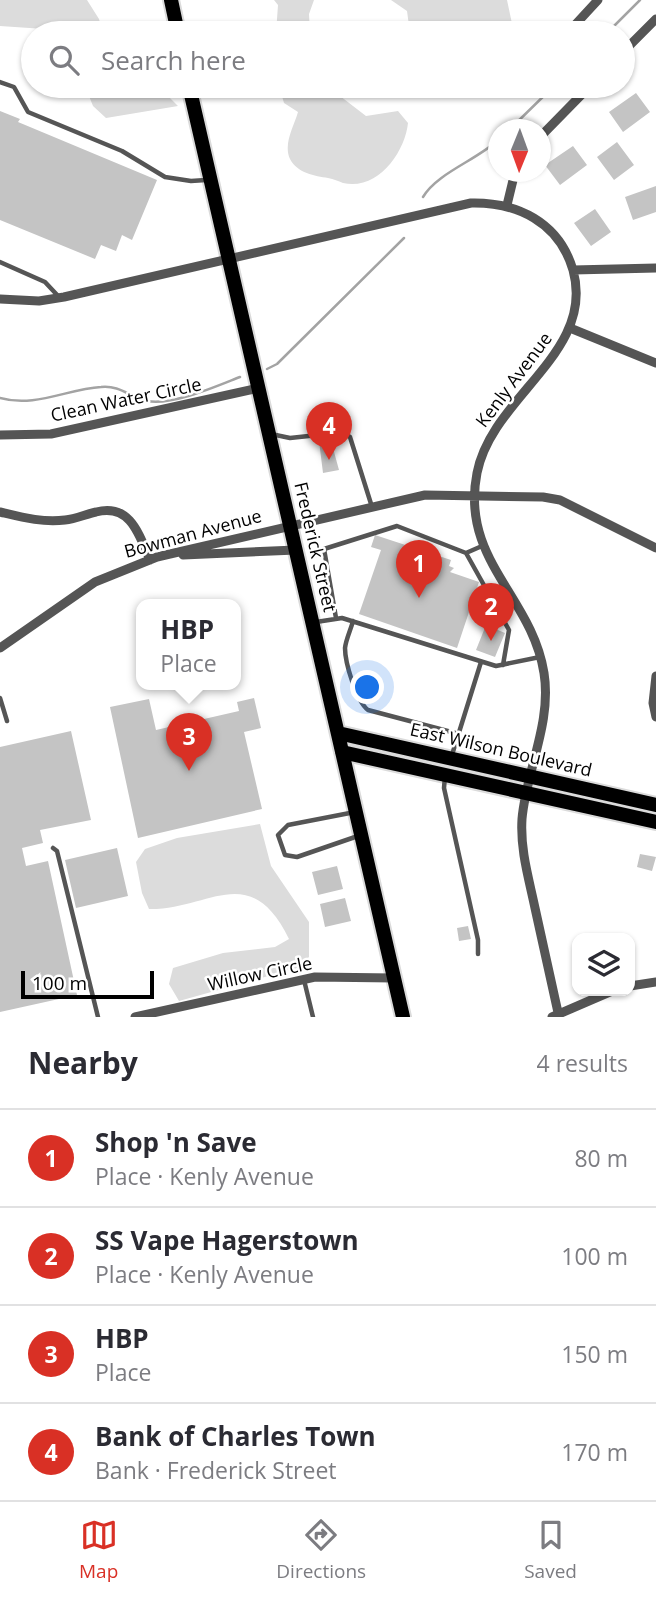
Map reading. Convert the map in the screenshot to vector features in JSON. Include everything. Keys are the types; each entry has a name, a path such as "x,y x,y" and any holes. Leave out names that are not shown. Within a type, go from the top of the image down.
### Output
{"main road":[{"path":"171,0 175,21"},
{"name":"Frederick Street","path":"192,98 403,1017"},
{"name":"East Wilson Boulevard","path":"338,733 656,804"},
{"name":"East Wilson Boulevard","path":"342,752 656,822"},
{"path":"393,764 404,758 445,767 451,759"}],"street":[{"path":"579,21 598,0"},
{"path":"635,40 656,19"},
{"path":"551,127 578,98"},
{"path":"507,205 513,182"},
{"name":"Kenly Avenue","path":"0,299 39,301 60,297 471,203 507,205 523,210 550,230 559,241 573,270 575,290 570,328 552,358 498,421 482,454 473,495 482,546 528,625 541,657 545,685 544,714 526,793 521,836 556,1016"},
{"path":"573,270 656,268"},
{"path":"570,328 656,363"},
{"name":"Clean Water Circle","path":"0,435 51,433 258,388"},
{"name":"Bowman Avenue","path":"0,648 95,582 153,559 425,495 543,496 561,500 656,548"},
{"path":"0,512 44,521 65,520 111,509 120,512 138,530 153,559 296,550"},
{"path":"656,677 653,703 656,717"},
{"name":"Willow Circle","path":"135,1017 304,979 336,976 394,978"},
{"path":"635,985 656,982"},
{"path":"556,1016 601,996"}],"lane":[{"path":"0,82 14,87 28,112 122,152 164,177 191,181 211,180"},
{"path":"0,262 45,282 60,297"},
{"path":"328,433 350,437 372,507"},
{"path":"270,434 290,439 318,435"},
{"path":"335,618 324,549 397,526 466,553 509,630 503,665"},
{"path":"466,553 482,546"},
{"path":"312,623 335,618 353,621 496,666 541,657"},
{"path":"353,621 345,648 362,705 459,734"},
{"path":"451,759 481,662"},
{"path":"0,698 7,721"},
{"path":"445,775 444,788 478,940 478,954"},
{"path":"355,812 288,825 278,835 279,842 285,855 297,857 361,835"},
{"path":"53,848 57,851 98,1017"},
{"path":"304,979 313,1017"}],"shaded area":[{"path":"0,0 87,0 100,21 21,21 21,27 0,26"},
{"path":"274,0 314,0 309,21 277,21 278,5"},
{"path":"391,0 507,0 511,21 408,21 407,11"},
{"path":"90,98 170,98 178,106 106,118 93,106"},
{"path":"283,98 343,98 366,116 398,111 408,123 406,134 395,157 378,175 356,184 343,183 312,175 293,164 288,147 298,112 284,103"},
{"path":"260,824 271,866 309,922 309,957 297,968 179,1001 169,984 173,968 223,953 275,947 289,939 274,915 259,901 243,895 227,894 171,907 149,909 142,893 136,862 145,849 177,838"}],"building":[{"path":"635,94 650,112 623,132 609,112 629,98 635,98"},
{"path":"0,111 20,119 18,122 157,180 132,240 122,235 116,251 101,245 95,259 0,220"},
{"path":"617,142 634,165 614,180 597,157"},
{"path":"573,146 587,165 560,185 551,173 551,161"},
{"path":"656,186 656,212 633,220 625,197"},
{"path":"595,209 611,232 591,246 574,223"},
{"path":"328,430 339,470 323,473 318,433"},
{"path":"375,535 451,560 449,566 454,568 450,572 479,582 457,648 359,614 381,550 371,547"},
{"path":"486,625 505,633 495,657 476,650"},
{"path":"254,698 261,728 244,732 262,809 138,838 110,707 149,699 156,730 239,711 237,702"},
{"path":"71,731 91,820 40,830 43,843 22,848 26,866 48,861 77,995 0,1012 0,747"},
{"path":"117,848 128,896 76,908 65,860"},
{"path":"640,854 656,857 652,871 637,867"},
{"path":"337,866 343,889 318,895 312,872"},
{"path":"345,898 351,921 325,927 320,904"},
{"path":"468,926 471,939 459,941 457,928"}],"waterway":[{"path":"619,21 640,0"},
{"path":"520,119 542,98"},
{"path":"423,197 429,188 447,174 488,148"},
{"path":"267,369 277,364 404,238"},
{"path":"0,398 26,401 88,388 108,387 147,401 169,401 240,377"}],"place":[{"name":"Bank of Charles Town","path":"329,460"},
{"name":"Shop 'n Save","path":"419,598"},
{"name":"SS Vape Hagerstown","path":"491,641"},
{"name":"HBP","path":"189,771"}]}
